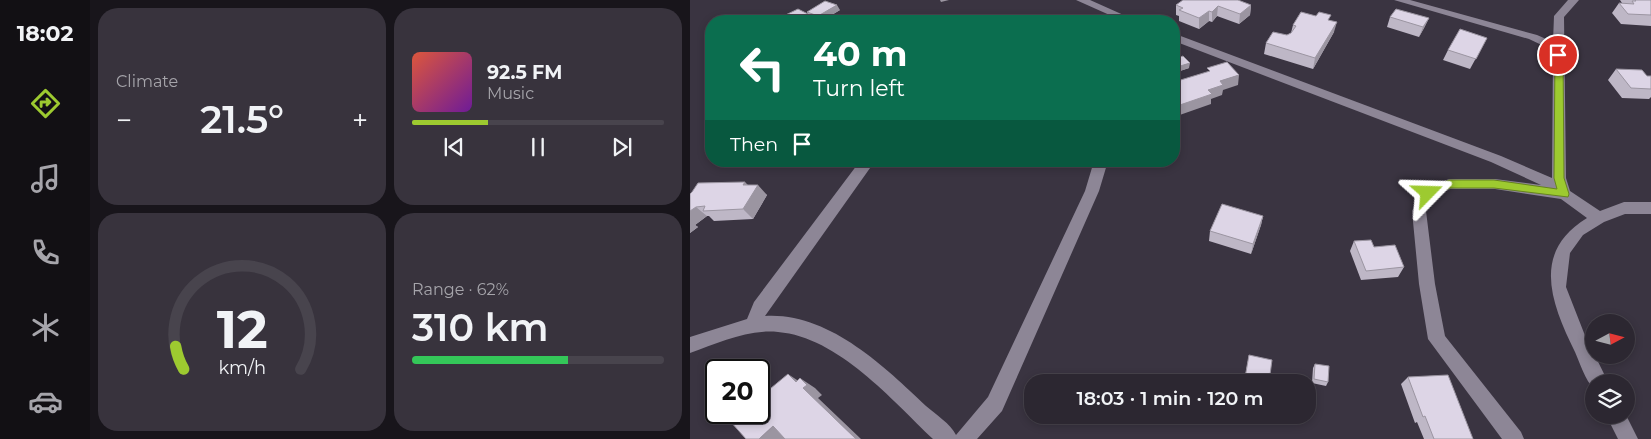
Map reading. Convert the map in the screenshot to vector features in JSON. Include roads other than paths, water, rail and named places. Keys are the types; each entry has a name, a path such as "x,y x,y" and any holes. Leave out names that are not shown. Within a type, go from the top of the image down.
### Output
{"street":[{"path":"1081,0 1117,15"},
{"path":"1399,0 1533,37 1552,46 1558,55"},
{"path":"1564,194 1559,178 1559,16 1574,0"},
{"path":"1180,39 1496,159 1541,178 1599,218"},
{"path":"752,327 760,307 864,167"},
{"path":"964,439 995,404 1092,191 1099,167"},
{"path":"1514,439 1437,339 1427,284 1419,211 1428,193 1449,184 1494,184 1564,194"},
{"path":"1595,374 1576,336 1558,287 1562,251 1578,231 1599,218 1624,208 1651,208"},
{"path":"690,344 713,335 752,327 778,324 804,330 831,341 861,361 947,439"},
{"path":"1620,424 1628,439"}]}
